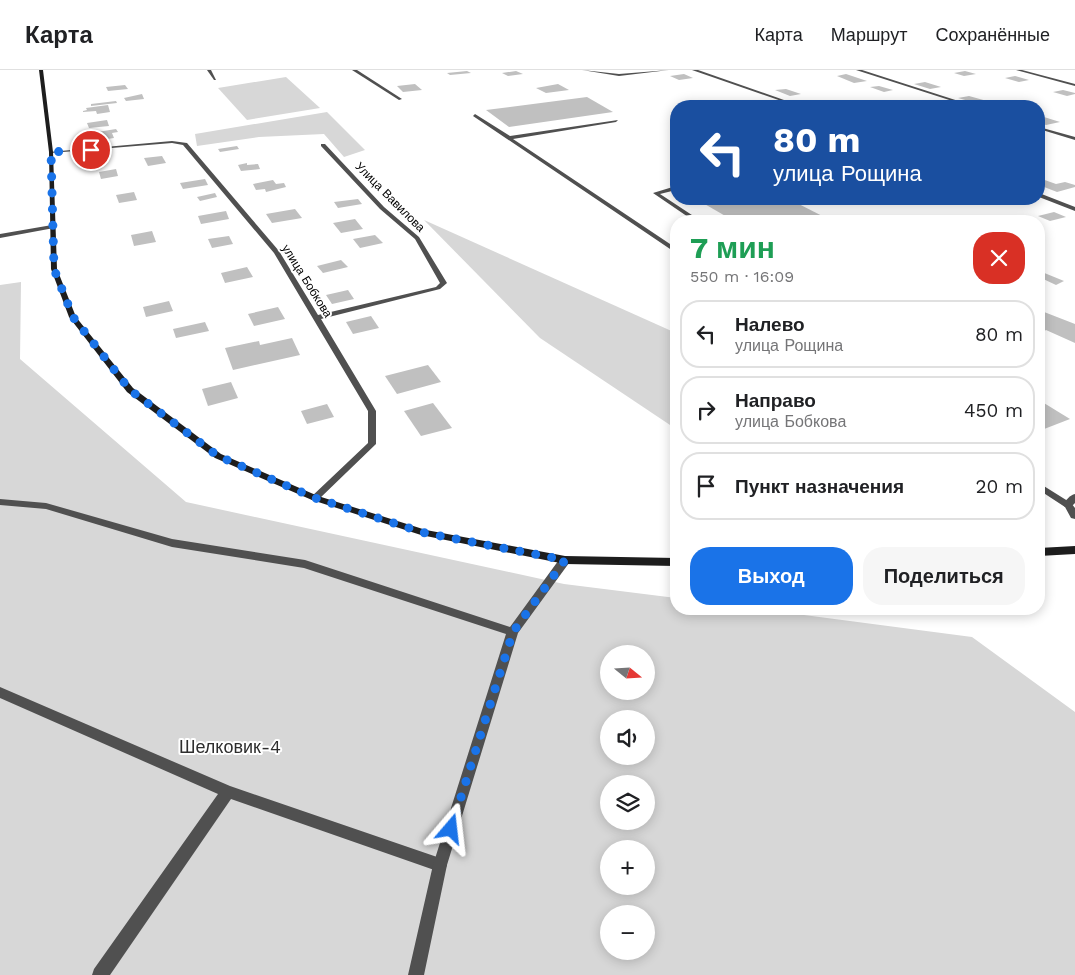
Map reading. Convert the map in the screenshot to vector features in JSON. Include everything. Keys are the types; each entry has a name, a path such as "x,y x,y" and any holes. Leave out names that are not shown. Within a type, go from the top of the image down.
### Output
{"street":[{"path":"41,70 51,152 54,269 73,317 130,390 218,456 315,498 425,533 565,560 670,562"},
{"path":"209,70 215,79"},
{"path":"354,70 400,100"},
{"path":"584,70 600,74 627,75 667,70"},
{"path":"694,70 782,100"},
{"path":"858,70 953,100"},
{"path":"1018,70 1075,84"},
{"path":"475,115 670,247"},
{"path":"508,138 616,121"},
{"path":"1045,130 1075,139"},
{"name":"улица Бобкова","path":"51,152 172,142 184,144 277,252 372,411 372,444 315,498"},
{"name":"Улица Вавилова","path":"316,318 438,288 444,283 417,238 382,208 323,145"},
{"path":"670,190 656,193 670,202"},
{"path":"1045,197 1075,209"},
{"path":"674,205 689,215"},
{"path":"0,236 52,227"},
{"path":"1045,489 1072,501 1075,516"},
{"path":"0,502 46,506 172,543 305,564 513,632"},
{"path":"1045,552 1075,550"},
{"path":"416,975 440,865 513,632 565,560"},
{"path":"0,692 228,792 440,865"},
{"path":"100,975 228,792"}],"green space":[{"path":"286,77 320,108 247,120 218,88"},
{"path":"327,112 365,150 344,157 324,134 259,137 197,146 195,134"},
{"path":"424,220 670,330 670,425 540,338"},
{"name":"Шелковик-4","path":"21,282 20,359 186,502 564,584 670,597 670,615 804,615 972,637 1075,712 1075,975 0,975 0,285"}],"building":[{"path":"467,71 471,73 450,75 447,73"},
{"path":"516,71 523,74 508,76 502,73"},
{"path":"965,71 976,74 964,76 954,73"},
{"path":"684,74 693,78 679,80 670,76"},
{"path":"846,74 867,81 854,83 837,76"},
{"path":"1015,76 1029,80 1019,82 1005,78"},
{"path":"925,82 941,87 930,89 914,84"},
{"path":"415,84 422,90 403,92 397,86"},
{"path":"558,84 569,90 546,93 536,88"},
{"path":"125,85 128,89 108,91 106,87"},
{"path":"879,86 893,90 884,92 870,87"},
{"path":"786,89 801,94 790,96 775,90"},
{"path":"1063,90 1075,94 1067,96 1053,92"},
{"path":"142,94 144,99 126,101 124,98"},
{"path":"969,96 983,100 965,100 958,98"},
{"path":"587,97 613,112 509,127 486,110"},
{"path":"116,101 117,103 91,106 91,104"},
{"path":"108,105 110,112 97,114 96,111 83,112 87,110 86,108"},
{"path":"1045,117 1060,122 1046,125"},
{"path":"107,120 109,126 89,128 87,123"},
{"path":"116,129 118,132 112,133 114,138 94,141 91,133"},
{"path":"237,146 239,149 220,152 218,149"},
{"path":"162,156 166,163 148,166 144,158"},
{"path":"247,163 247,165 258,164 260,169 241,171 238,165"},
{"path":"116,169 118,176 101,179 99,172"},
{"path":"205,179 208,185 183,189 180,183"},
{"path":"273,180 276,184 284,183 286,187 266,192 265,189 256,190 253,184"},
{"path":"1045,180 1056,184 1065,182 1075,185 1075,187 1057,192 1045,187"},
{"path":"134,192 137,200 119,203 116,195"},
{"path":"215,193 217,197 200,201 197,197"},
{"path":"358,199 362,204 338,208 334,202"},
{"path":"706,205 801,205 820,215 724,215"},
{"path":"295,209 302,218 272,223 266,214"},
{"path":"226,211 229,219 201,224 198,216"},
{"path":"1054,212 1066,217 1050,221 1045,219 1045,215 1042,215"},
{"path":"355,219 363,229 341,233 333,223"},
{"path":"152,231 156,242 134,246 131,235"},
{"path":"375,235 383,243 360,248 353,239"},
{"path":"229,236 233,244 212,248 208,239"},
{"path":"341,260 348,267 323,273 317,266"},
{"path":"247,267 253,277 225,283 221,273"},
{"path":"1045,273 1064,281 1056,285 1045,280"},
{"path":"348,290 354,299 332,304 326,295"},
{"path":"169,301 173,311 146,317 143,307"},
{"path":"278,307 285,319 254,326 248,314"},
{"path":"1045,312 1075,324 1075,343 1046,330"},
{"path":"371,316 379,328 353,334 346,322"},
{"path":"205,322 209,331 176,338 173,329"},
{"path":"292,338 300,355 233,370 225,348 259,341 260,345"},
{"path":"428,365 441,382 397,394 385,376"},
{"path":"231,382 238,398 208,406 202,389"},
{"path":"433,403 452,428 421,436 404,411"},
{"path":"327,404 334,417 307,424 301,411"},
{"path":"1045,404 1070,419 1045,429"}],"route":[{"path":"91,150 51,152 54,269 73,317 130,390 218,456 315,498 425,533 565,560 513,632 451,829"}]}
